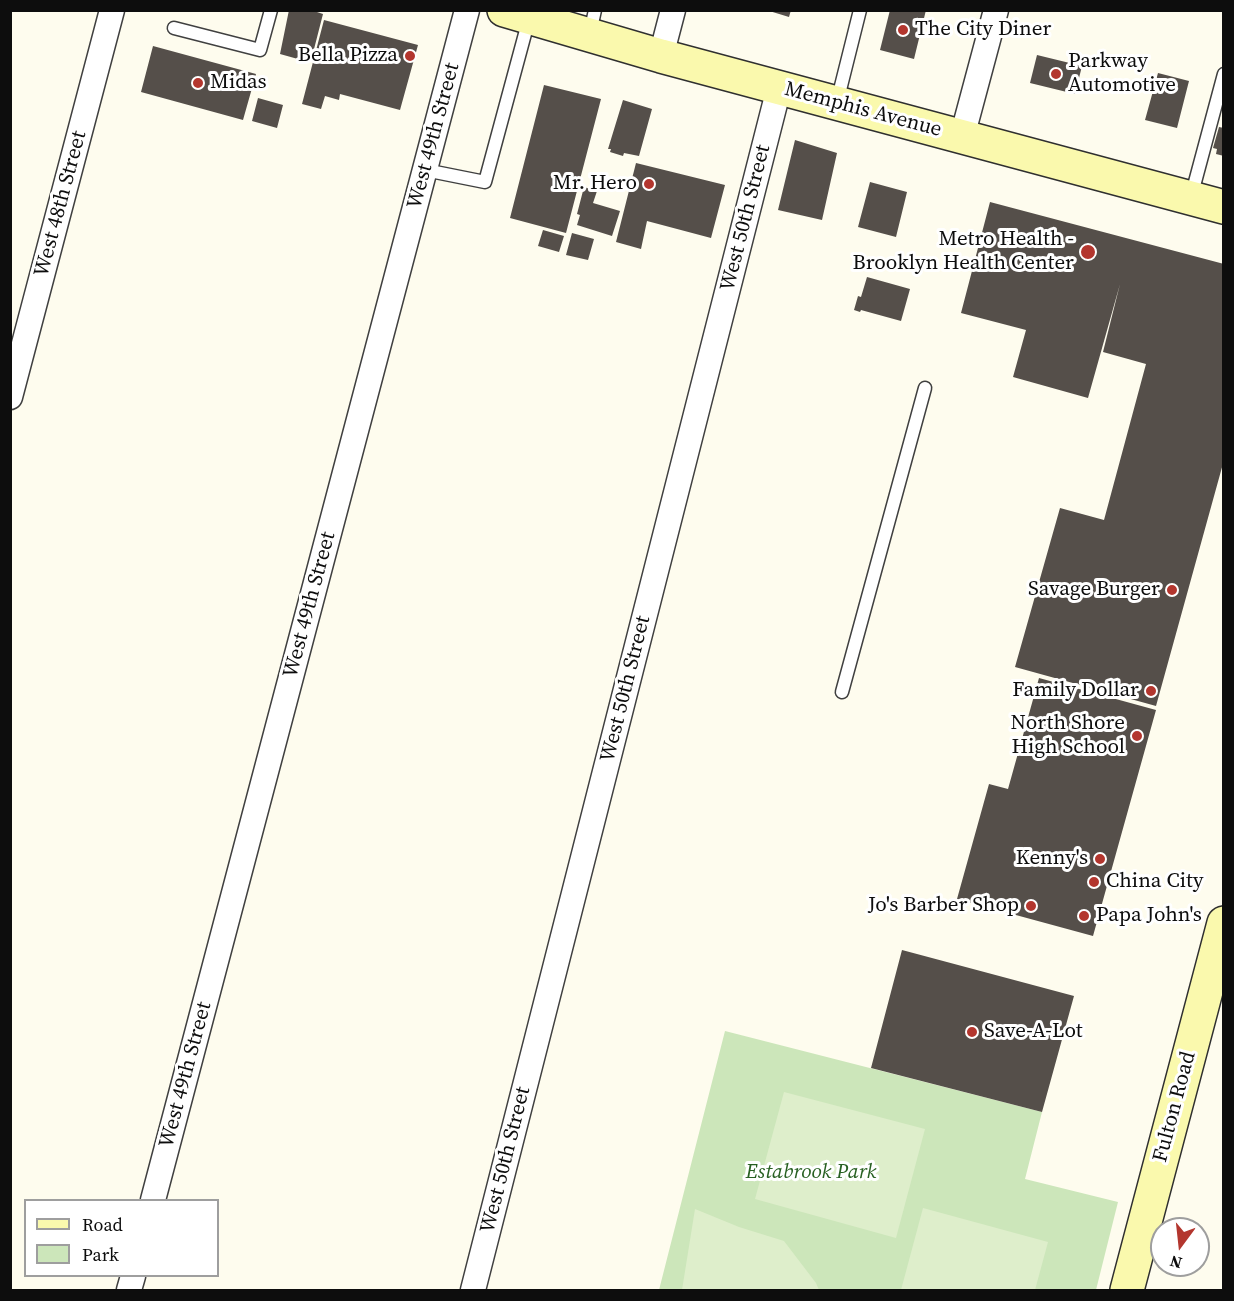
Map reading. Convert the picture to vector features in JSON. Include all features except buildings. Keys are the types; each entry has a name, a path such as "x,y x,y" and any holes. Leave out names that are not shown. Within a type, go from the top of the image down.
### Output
{"main road":[{"name":"Memphis Avenue","path":"516,15 592,22 660,56 1224,207"},
{"name":"Fulton Road","path":"1127,1290 1224,923"}],"street":[{"name":"West 48th Street","path":"10,397 112,10"},
{"name":"West 49th Street","path":"153,1199 467,10"},
{"path":"660,56 673,10"},
{"path":"963,137 996,10"},
{"name":"West 50th Street","path":"473,1290 779,88"}],"lane":[{"path":"174,28 260,50 271,10"},
{"path":"836,103 860,10"},
{"path":"425,170 485,182 516,15"},
{"path":"1191,199 1224,74"},
{"path":"842,692 926,388"}],"green space":[{"name":"Estabrook Park","path":"725,1031 1042,1112 1025,1179 1118,1202 1096,1290 659,1290"},
{"path":"784,1092 925,1129 896,1238 755,1199"},
{"path":"923,1208 1048,1242 1035,1290 901,1290"},
{"path":"695,1209 739,1227 784,1241 819,1290 682,1290"}],"place":[{"name":"The City Diner","path":"903,30"},
{"name":"Bella Pizza","path":"410,56"},
{"name":"Parkway Automotive","path":"1056,74"},
{"name":"Midas","path":"198,83"},
{"name":"Mr. Hero","path":"649,184"},
{"name":"Metro Health - Brooklyn Health Center","path":"1088,252"},
{"name":"Savage Burger","path":"1172,590"},
{"name":"Family Dollar","path":"1151,691"},
{"name":"North Shore High School","path":"1137,736"},
{"name":"Kenny's","path":"1100,859"},
{"name":"China City","path":"1094,882"},
{"name":"Jo's Barber Shop","path":"1031,906"},
{"name":"Papa John's","path":"1084,916"},
{"name":"Save-A-Lot","path":"972,1032"}]}
